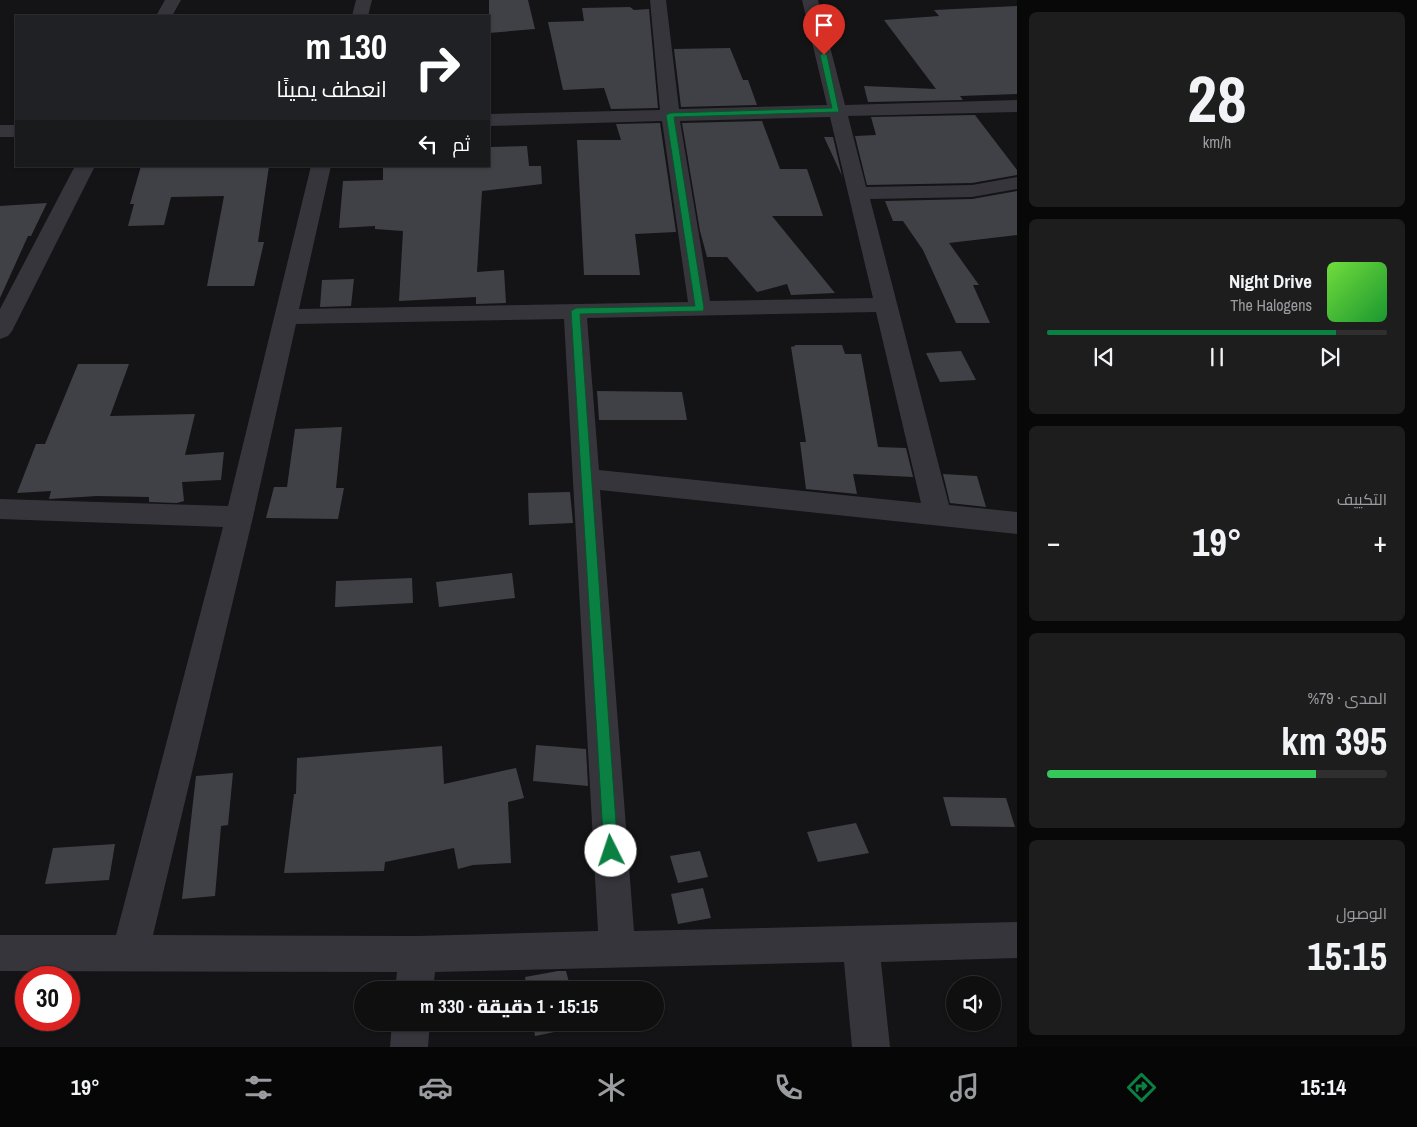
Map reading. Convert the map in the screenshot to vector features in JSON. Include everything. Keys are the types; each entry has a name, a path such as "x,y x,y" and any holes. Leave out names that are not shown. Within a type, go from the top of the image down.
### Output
{"street":[{"path":"165,15 173,0"},
{"path":"360,15 364,0"},
{"path":"658,0 670,115 700,308"},
{"path":"810,0 938,515"},
{"path":"490,120 1017,106"},
{"path":"0,131 15,131"},
{"path":"0,331 84,167"},
{"path":"130,953 239,517 321,167"},
{"path":"858,193 972,192 1017,183"},
{"path":"286,317 886,305"},
{"path":"576,311 617,949"},
{"path":"587,479 1017,523"},
{"path":"0,509 239,517"},
{"path":"0,953 418,954 1017,940"},
{"path":"861,943 871,1047"},
{"path":"415,981 418,954"},
{"path":"409,1047 410,1031"}],"building":[{"path":"489,0 528,0 535,29 490,33"},
{"path":"1017,6 1017,94 960,96 963,100 868,102 864,86 936,89 884,20 939,16 934,10"},
{"path":"630,7 634,10 649,9 658,108 611,109 604,88 563,90 548,22 584,21 582,8"},
{"path":"730,48 743,80 748,80 757,105 681,107 674,49"},
{"path":"975,115 1017,170 1017,175 972,183 867,185 855,136 876,135 871,117"},
{"path":"762,121 780,169 807,169 823,216 772,216 835,293 791,295 787,284 757,292 727,257 707,257 700,231 682,123"},
{"path":"660,123 676,232 635,234 640,275 584,275 577,140 621,140 616,124"},
{"path":"824,137 833,137 842,176"},
{"path":"527,146 529,166 541,166 542,184 482,191 477,272 504,270 506,303 476,304 476,297 399,301 403,231 375,229 375,226 339,228 343,181 383,180 383,168 490,167 490,147"},
{"path":"141,167 269,167 258,242 264,242 254,286 207,286 224,196 171,197 164,225 128,226 134,204 130,204"},
{"path":"1017,191 1017,235 949,243 979,285 973,285 990,323 956,323 923,250 903,221 893,221 885,201 972,199"},
{"path":"47,203 31,236 28,236 0,298 0,206"},
{"path":"354,279 351,306 320,307 322,280"},
{"path":"795,345 842,345 845,354 861,354 878,447 906,448 913,477 853,474 857,494 806,489 800,442 806,442 791,347"},
{"path":"961,351 976,380 940,382 926,353"},
{"path":"78,364 129,364 110,416 195,414 185,455 224,452 221,480 182,482 184,501 177,503 149,502 149,497 97,496 49,499 51,491 17,493 36,444 45,444"},
{"path":"597,391 682,392 687,420 599,420"},
{"path":"342,427 336,488 344,488 338,519 266,518 274,487 287,487 295,429"},
{"path":"943,474 977,476 986,507 950,503"},
{"path":"570,492 573,523 529,525 528,493"},
{"path":"512,573 515,598 439,607 436,582"},
{"path":"412,578 413,603 335,607 336,581"},
{"path":"536,745 586,749 588,786 533,781"},
{"path":"442,746 444,784 516,768 524,798 508,802 511,863 473,865 458,869 454,848 385,862 384,871 284,873 294,794 296,794 297,758"},
{"path":"233,773 228,825 221,826 215,896 182,899 196,776"},
{"path":"943,797 1006,798 1015,827 951,826"},
{"path":"856,823 869,853 818,862 807,832"},
{"path":"115,844 109,880 45,884 53,848"},
{"path":"700,851 708,877 678,883 670,856"},
{"path":"703,888 711,918 678,924 671,894"},
{"path":"566,971 569,981 526,981 525,977"},
{"path":"534,1031 559,1031 535,1036"}],"route":[{"path":"611,851 576,311 700,308 670,115 837,110 824,55"}]}
